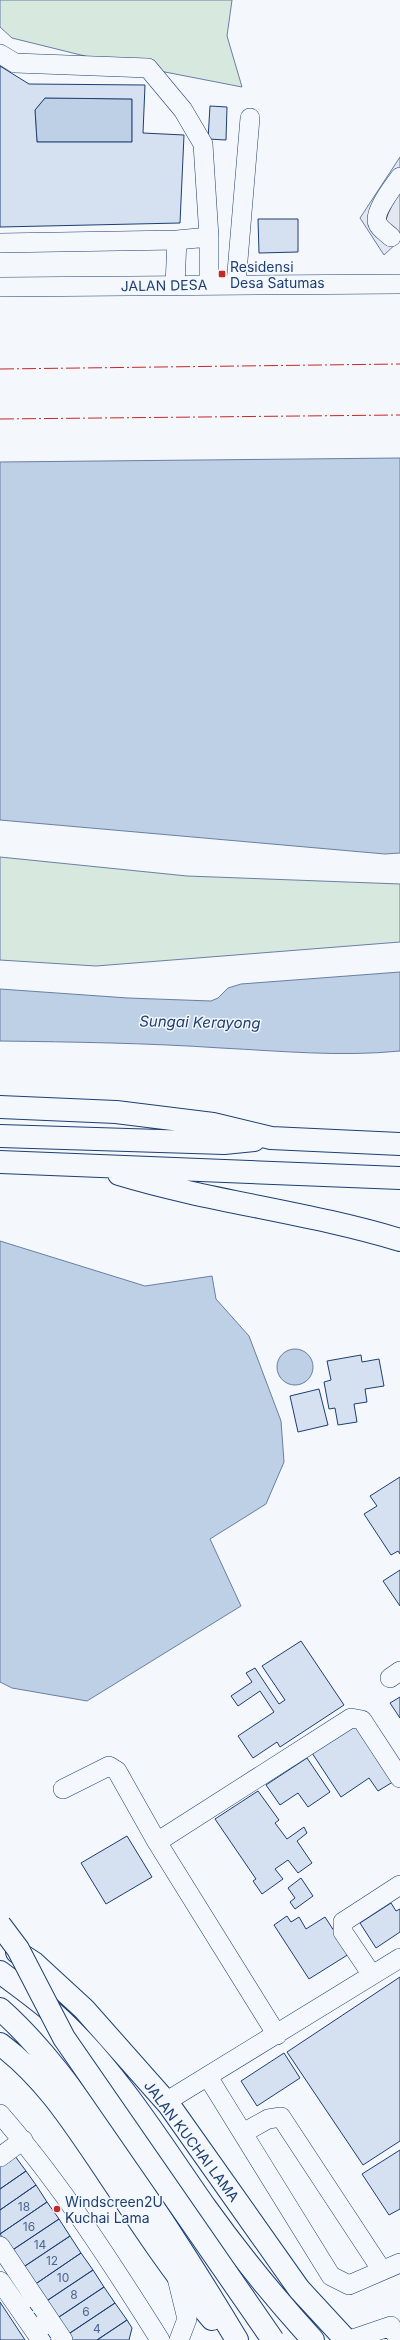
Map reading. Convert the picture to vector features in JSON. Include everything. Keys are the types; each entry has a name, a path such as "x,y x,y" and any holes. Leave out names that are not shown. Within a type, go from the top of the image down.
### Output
{"main road":[{"path":"0,1107 116,1112 213,1124 271,1138"},
{"path":"0,1136 224,1143 271,1138 400,1144"},
{"path":"0,1162 88,1164 400,1178"},
{"path":"88,1164 156,1185 308,1217 400,1240"},
{"path":"0,1925 18,1949 64,2038 273,2340"},
{"name":"JALAN KUCHAI LAMA","path":"0,1943 34,1963 84,2009 169,2105 298,2289"},
{"name":"JALAN KUCHAI LAMA","path":"0,1972 62,2021 90,2050 156,2136 206,2209 264,2286"},
{"path":"0,2009 42,2051 70,2087 144,2191 237,2340"},
{"path":"0,2044 42,2081 79,2131 176,2276 229,2340"},
{"path":"264,2286 297,2340"},
{"path":"264,2286 313,2340"},
{"path":"298,2289 323,2340"},
{"path":"298,2289 346,2340"}],"street":[{"path":"0,54 15,63 148,68 183,110 203,144 209,238 209,285"},
{"path":"236,284 250,118"},
{"path":"391,237 378,224 378,210 400,177"},
{"path":"0,243 177,240 209,238"},
{"path":"175,285 177,240"},
{"name":"JALAN DESA","path":"0,287 236,284 400,284"},
{"path":"157,1842 351,1718 362,1720 400,1778"},
{"path":"63,1789 108,1766 117,1771 157,1842 277,2035"},
{"path":"372,1976 343,1932 343,1922 400,1885"},
{"path":"0,1915 34,1963"},
{"path":"169,2105 172,2098 277,2035 400,1958"},
{"path":"208,2077 331,2276 349,2285 381,2269 400,2263"},
{"path":"0,2114 23,2140 116,2269 160,2340"},
{"path":"243,2133 268,2119 281,2118 381,2269"},
{"path":"0,2156 23,2140"},
{"path":"0,2246 64,2340"},
{"path":"176,2276 187,2319 179,2340"},
{"path":"0,2281 41,2340"},
{"path":"350,2340 391,2326 399,2340"}],"shaded area":[{"path":"0,0 232,0 227,36 242,87 93,58 12,38 0,27"},
{"path":"400,157 400,240 384,255 360,218"},
{"path":"0,857 187,876 400,884 400,942 96,966 0,960"}],"water":[{"path":"45,98 132,99 132,142 37,142 35,110"},
{"path":"400,458 400,853 385,854 0,820 0,462"},
{"name":"Sungai Kerayong","path":"400,972 400,1051 378,1053 288,1052 194,1046 0,1041 0,989 128,998 211,1001 218,998 228,988 241,984"},
{"path":"0,1241 145,1286 212,1276 216,1299 249,1336 281,1421 284,1462 266,1504 210,1539 241,1606 87,1701 12,1688 0,1682"},
{"path":"299,1349 308,1354 312,1360 312,1374 308,1380 299,1385 291,1385 282,1380 278,1374 277,1363 282,1354 288,1350"}],"building":[{"path":"0,66 29,84 145,85 143,133 184,135 180,223 0,227","holes":["45,98 132,99 132,142 37,142 35,110"]},
{"path":"210,106 227,107 226,140 208,139"},
{"path":"258,219 298,219 298,252 259,253"},
{"path":"361,1355 362,1362 379,1359 384,1386 365,1389 367,1402 354,1404 357,1422 338,1425 335,1408 329,1409 324,1382 331,1380 327,1361"},
{"path":"319,1389 328,1425 298,1432 290,1396"},
{"path":"400,1477 400,1554 398,1551 391,1555 364,1514 377,1506 370,1496"},
{"path":"400,1570 400,1606 383,1581"},
{"path":"301,1641 344,1705 280,1747 277,1742 253,1758 238,1736 274,1712 260,1691 238,1706 231,1696 252,1682 246,1673 255,1668 279,1704 285,1700 262,1666"},
{"path":"400,1697 400,1718 390,1703"},
{"path":"358,1723 396,1780 378,1791 369,1778 341,1797 312,1753"},
{"path":"307,1758 330,1792 308,1807 298,1793 280,1805 266,1785"},
{"path":"258,1791 279,1820 275,1823 287,1839 304,1827 307,1833 297,1841 312,1863 298,1873 288,1860 275,1869 283,1879 262,1894 253,1881 256,1879 215,1819"},
{"path":"127,1836 152,1877 106,1904 81,1863"},
{"path":"301,1878 313,1896 295,1909 290,1902 295,1898 288,1888"},
{"path":"391,1903 396,1911 400,1909 400,1932 376,1948 360,1923"},
{"path":"287,1916 291,1922 299,1917 306,1929 325,1917 349,1954 309,1979 274,1925"},
{"path":"400,1977 400,2141 363,2165 287,2052"},
{"path":"284,2053 300,2078 257,2106 241,2081"},
{"path":"400,2150 400,2209 389,2215 362,2174"},
{"path":"12,2152 26,2171 0,2189 0,2162"},
{"path":"26,2171 36,2185 0,2210 0,2189"},
{"path":"36,2185 47,2202 0,2234 0,2210"},
{"path":"47,2202 59,2219 11,2251 0,2234"},
{"path":"59,2219 70,2236 22,2268 11,2251"},
{"path":"70,2236 81,2253 34,2285 22,2268"},
{"path":"81,2253 93,2270 45,2302 34,2285"},
{"path":"93,2270 104,2287 56,2319 45,2302"},
{"path":"104,2287 115,2303 67,2335 56,2319"},
{"path":"0,2302 25,2340 0,2340"},
{"path":"115,2303 127,2320 97,2340 70,2340 67,2335"},
{"path":"127,2320 132,2328 129,2340 97,2340"}],"fence":[{"path":"30,2307 37,2317"},
{"path":"48,2334 52,2340"}],"power":[{"path":"0,369 400,364"},
{"path":"0,419 400,415"}],"place":[{"name":"Residensi Desa Satumas","path":"222,274"},
{"name":"Windscreen2U Kuchai Lama","path":"57,2209"}]}
